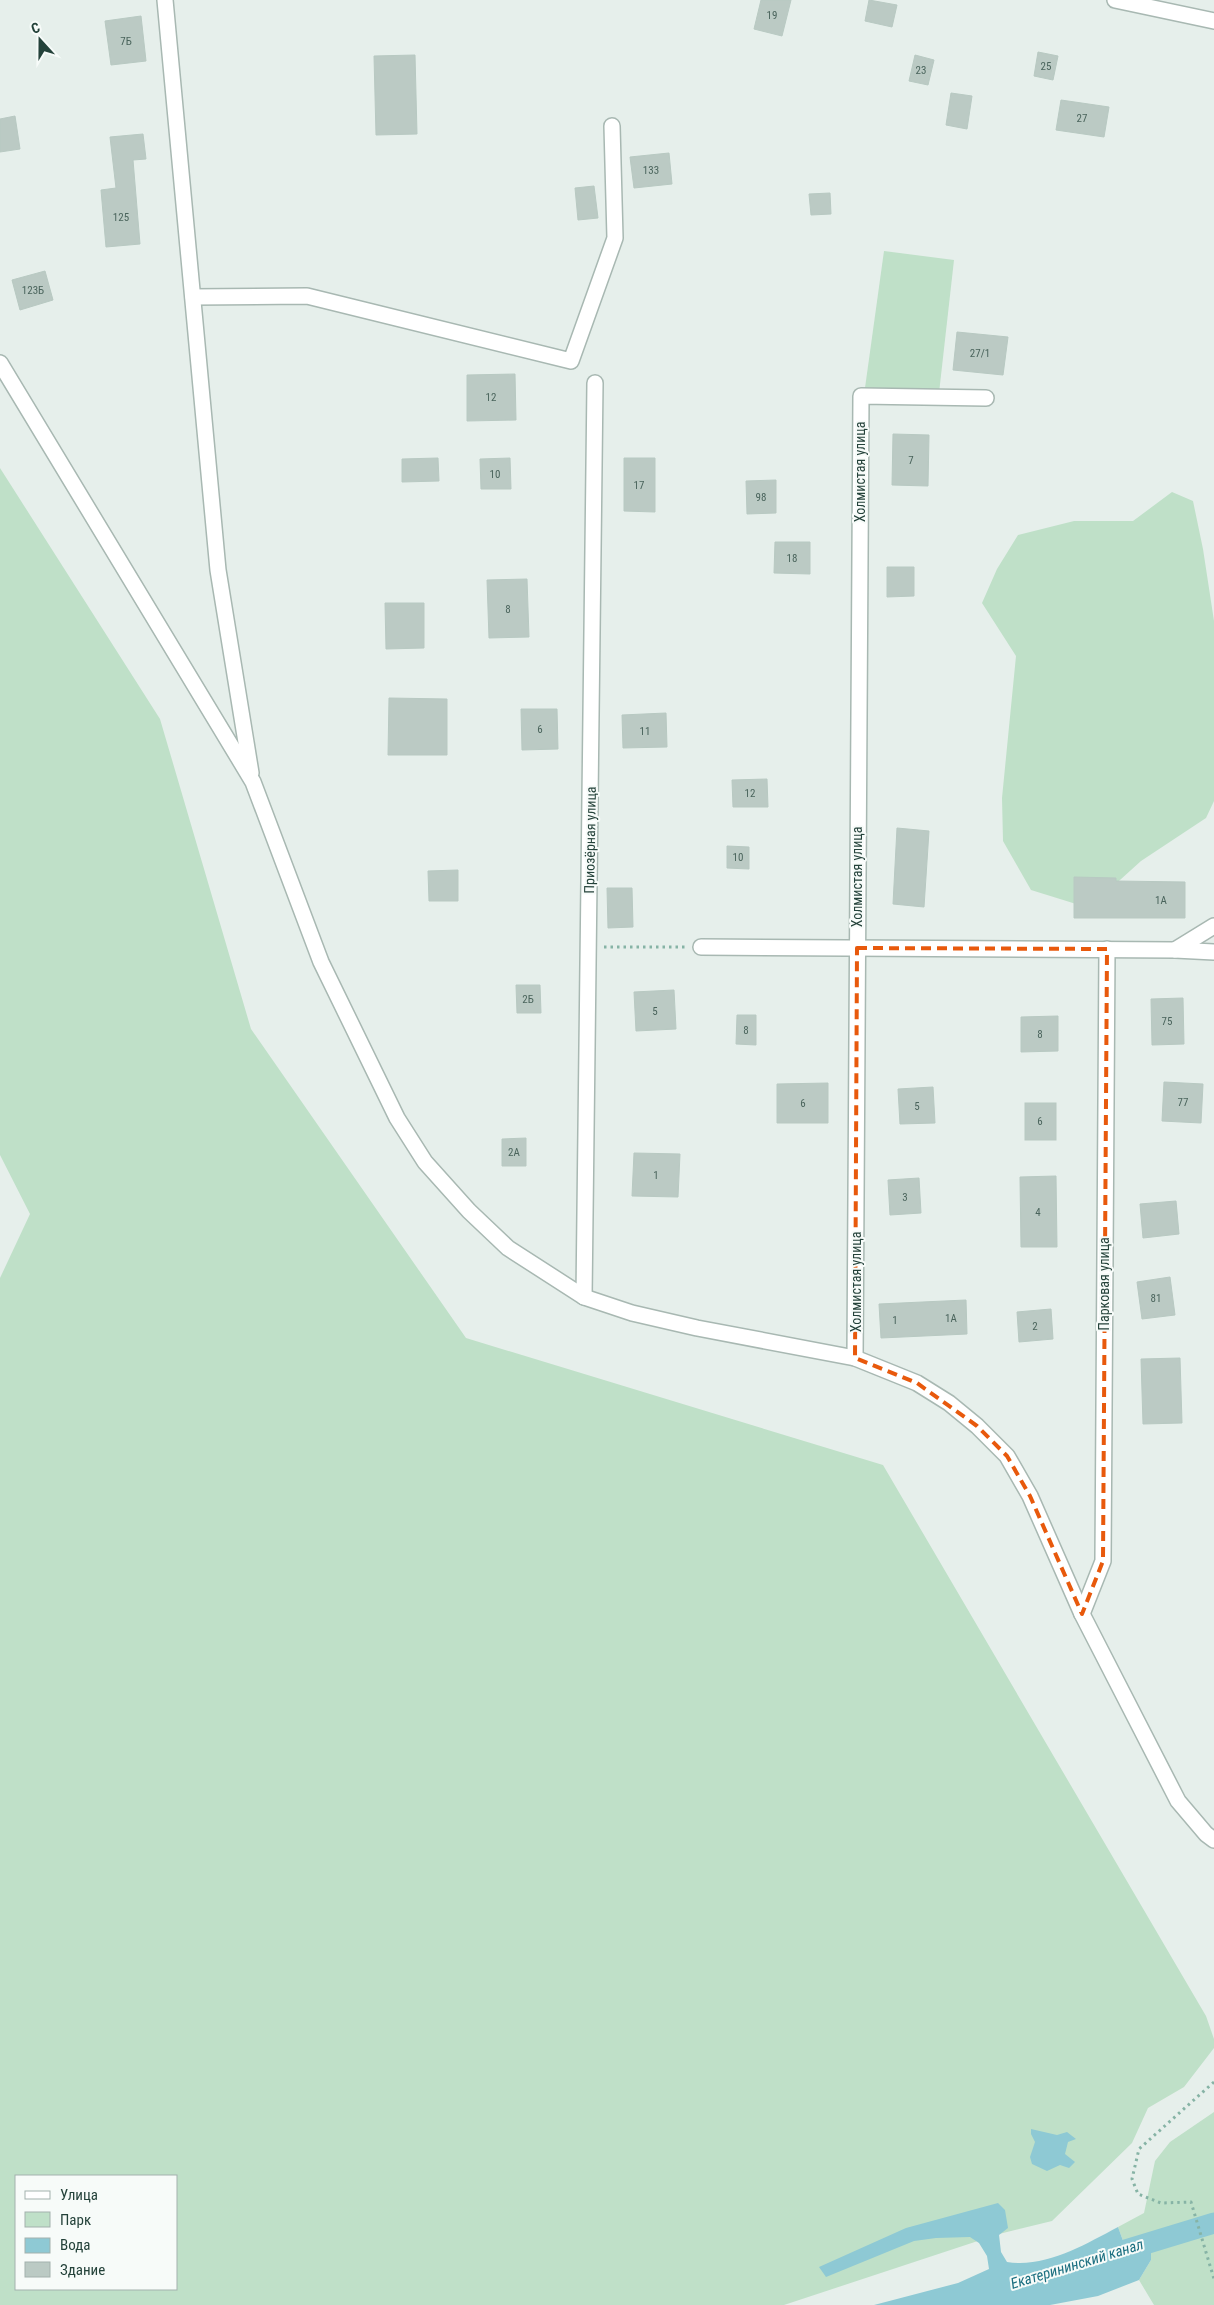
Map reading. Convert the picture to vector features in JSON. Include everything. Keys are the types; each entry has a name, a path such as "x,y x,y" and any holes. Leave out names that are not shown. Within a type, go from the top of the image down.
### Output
{"street":[{"path":"165,0 218,570 253,782"},
{"path":"1115,0 1214,20"},
{"path":"193,297 306,296 571,361 616,238 612,126"},
{"path":"0,363 253,782 321,962 397,1118 425,1162 469,1211 508,1248 584,1297 632,1313 697,1328 856,1358 917,1383 949,1403 977,1426 1007,1456 1030,1496 1082,1614 1178,1801 1206,1834 1214,1840"},
{"name":"Приозёрная улица","path":"584,1297 595,383"},
{"name":"Холмистая улица","path":"856,1358 856,948 861,396 986,398"},
{"path":"1175,950 1214,926"},
{"path":"701,947 1175,950 1214,952"},
{"name":"Парковая улица","path":"1082,1614 1103,1561 1107,950"}],"path":[{"path":"588,947 701,947"},
{"path":"1214,2082 1139,2149 1132,2179 1138,2194 1161,2203 1191,2202 1214,2279"}],"highlighted area":[{"path":"857,948 1107,949 1103,1561 1082,1614 1030,1496 1007,1456 977,1426 917,1383 855,1358"}],"green space":[{"path":"884,251 954,260 939,393 865,388"},
{"path":"0,468 160,719 251,1029 466,1338 883,1465 1206,2016 1214,2039 1214,2048 1184,2087 1148,2108 1132,2143 1052,2221 999,2234 784,2305 0,2305 0,1278 30,1214 0,1155"},
{"path":"1172,492 1193,501 1203,549 1214,621 1214,801 1206,818 1141,861 1089,908 1031,890 1003,841 1002,798 1016,656 982,603 997,569 1018,535 1074,521 1133,521"},
{"path":"1214,2112 1214,2305 1154,2305 1139,2280 1151,2260 1126,2249 1118,2227 1144,2213 1155,2161 1170,2142"}],"water":[{"path":"1031,2129 1057,2135 1067,2132 1076,2139 1068,2142 1065,2154 1075,2162 1069,2168 1060,2165 1047,2171 1032,2164 1030,2157 1035,2142"},
{"path":"998,2203 1005,2210 1008,2228 999,2235 1001,2252 1007,2262 1036,2262 1064,2254 1118,2227 1126,2249 1138,2253 1151,2253 1151,2260 1139,2280 1098,2296 1050,2305 874,2305 958,2283 989,2269 987,2256 979,2243 970,2237 914,2241 826,2277 819,2267 906,2228"}],"building":[{"path":"761,0 791,0 782,36 754,29"},
{"path":"869,0 897,5 892,27 865,21"},
{"path":"141,16 146,61 111,65 105,21"},
{"path":"1038,52 1058,56 1053,80 1034,76"},
{"path":"415,55 417,134 376,135 374,56"},
{"path":"915,55 934,60 928,85 909,81"},
{"path":"951,93 972,96 967,129 946,125"},
{"path":"1061,100 1109,107 1104,137 1056,130"},
{"path":"15,116 20,149 0,152 0,119"},
{"path":"143,134 146,159 133,160 140,244 106,247 101,190 116,188 110,137"},
{"path":"669,153 672,184 634,188 630,157"},
{"path":"594,186 598,218 578,220 575,188"},
{"path":"830,193 831,214 811,215 809,194"},
{"path":"45,271 53,300 20,310 12,280"},
{"path":"957,332 1008,337 1003,375 953,370"},
{"path":"515,374 516,420 467,421 467,375"},
{"path":"893,434 929,435 928,486 892,485"},
{"path":"438,458 439,481 402,482 402,459"},
{"path":"510,458 511,489 481,489 480,459"},
{"path":"624,458 655,458 655,512 624,511"},
{"path":"776,480 776,513 747,514 746,481"},
{"path":"775,542 810,542 810,574 774,573"},
{"path":"887,567 914,567 914,596 887,597"},
{"path":"527,579 529,637 489,638 487,580"},
{"path":"385,603 424,603 424,648 386,649"},
{"path":"389,698 447,699 447,755 388,755"},
{"path":"521,709 557,709 558,749 522,750"},
{"path":"666,713 667,747 623,748 622,715"},
{"path":"767,779 768,807 733,807 732,780"},
{"path":"897,828 929,831 924,907 893,904"},
{"path":"727,846 749,847 749,869 727,868"},
{"path":"458,870 458,901 429,901 428,871"},
{"path":"1074,877 1116,878 1116,881 1185,882 1185,918 1074,918"},
{"path":"607,888 632,888 633,927 608,928"},
{"path":"516,985 540,985 541,1013 517,1013"},
{"path":"674,990 676,1029 636,1031 634,992"},
{"path":"1183,998 1184,1044 1152,1045 1151,999"},
{"path":"737,1015 756,1015 756,1045 736,1044"},
{"path":"1058,1016 1058,1051 1021,1052 1021,1017"},
{"path":"1164,1082 1203,1084 1201,1123 1162,1121"},
{"path":"828,1083 828,1123 777,1123 777,1084"},
{"path":"933,1087 935,1123 900,1124 898,1089"},
{"path":"1025,1103 1056,1103 1056,1140 1025,1140"},
{"path":"526,1138 526,1166 502,1166 502,1139"},
{"path":"634,1153 680,1154 678,1197 632,1196"},
{"path":"1056,1176 1057,1247 1021,1247 1020,1177"},
{"path":"919,1178 921,1213 890,1215 888,1180"},
{"path":"1176,1201 1179,1234 1143,1238 1140,1204"},
{"path":"1170,1277 1175,1315 1142,1319 1137,1282"},
{"path":"966,1300 967,1334 881,1338 879,1304"},
{"path":"1051,1309 1053,1339 1019,1342 1017,1312"},
{"path":"1180,1358 1182,1423 1143,1424 1141,1359"}],"waterway":[{"name":"Екатерининский канал","path":"1099,2258 1214,2223"}]}
